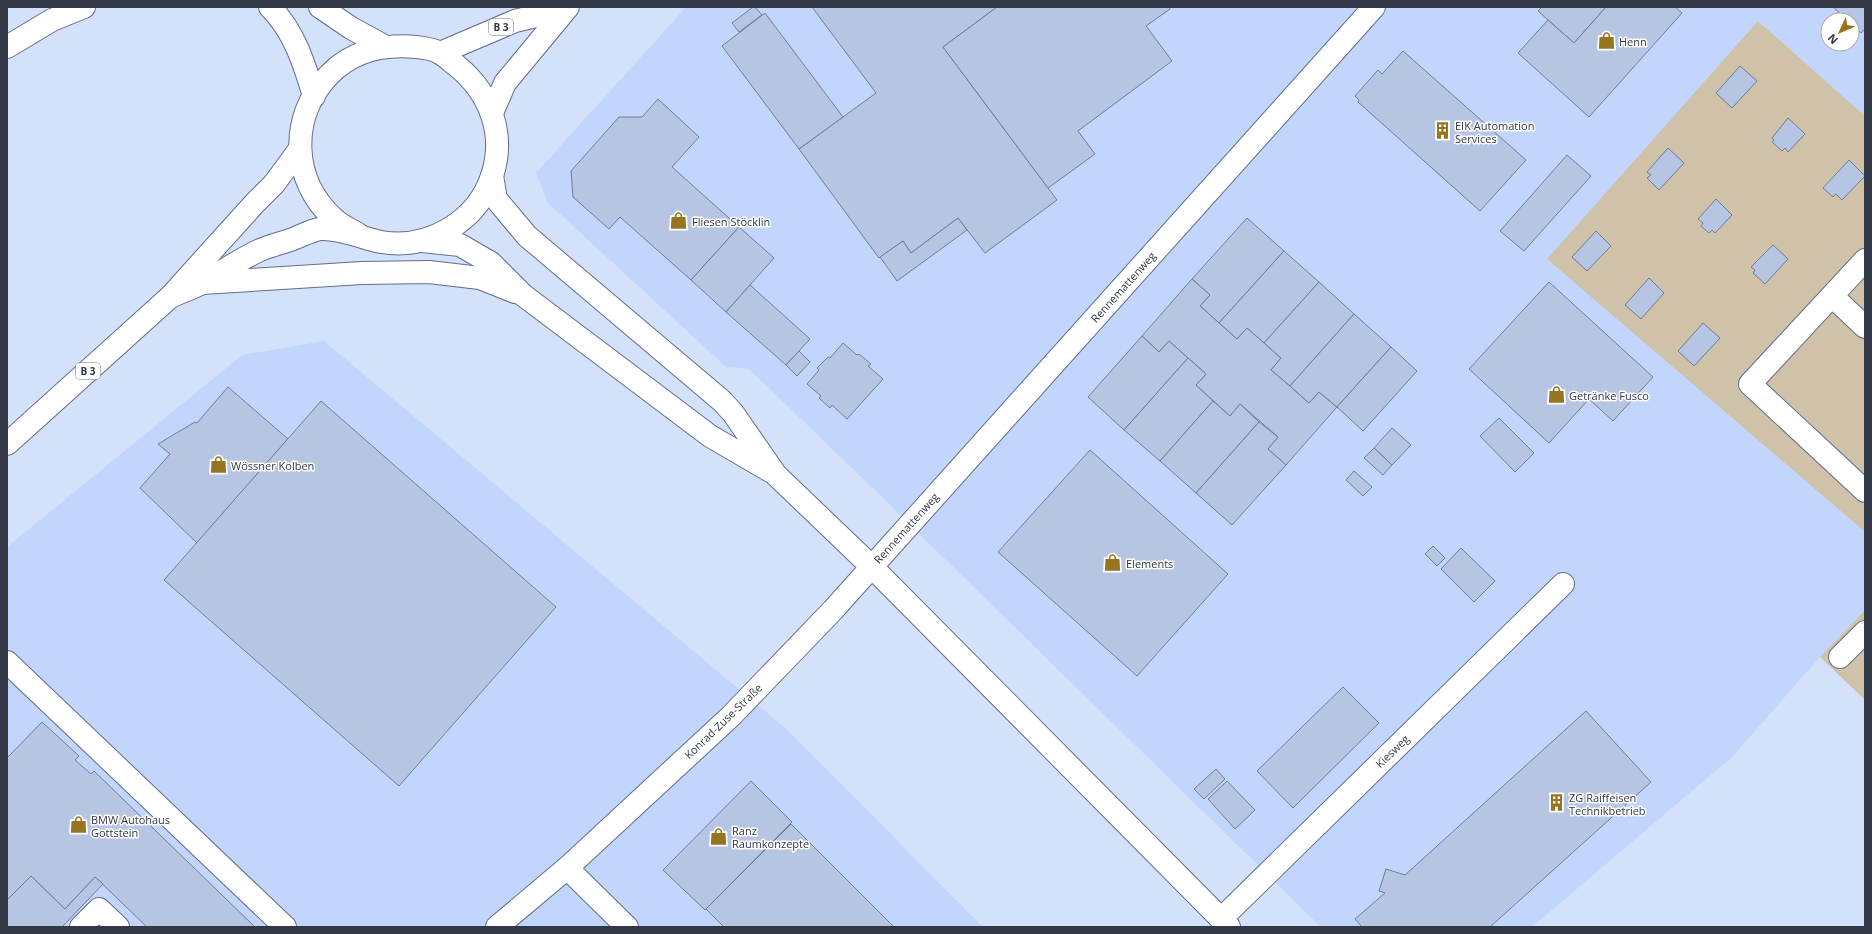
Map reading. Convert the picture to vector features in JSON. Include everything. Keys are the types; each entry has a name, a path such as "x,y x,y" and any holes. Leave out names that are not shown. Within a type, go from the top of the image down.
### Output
{"street":[{"path":"7,47 52,20 84,7"},
{"path":"270,7 290,32 303,60 314,96"},
{"path":"320,7 351,28 386,47"},
{"name":"Rennemattenweg","path":"872,567 1374,7"},
{"name":"B 3","path":"440,53 515,21 567,8"},
{"name":"B 3","path":"492,113 505,84 567,8"},
{"path":"422,241 448,231 462,220 484,194 492,176 497,153 496,134 492,113 483,93 473,80 440,53 423,48 405,46 386,47 366,51 348,60 329,75 314,96 302,122 299,150 304,172 311,190 334,220 358,234 381,242 403,243 422,241 460,245 491,263 523,295 710,436 776,475"},
{"name":"B 3","path":"7,444 170,297 274,184 299,150"},
{"path":"492,176 496,199 527,236 722,401 733,413 776,475 872,567 1225,923"},
{"name":"B 3","path":"170,297 202,283 259,251 320,229 358,234"},
{"path":"1865,260 1750,384 1865,491"},
{"path":"202,283 362,273 429,272 480,278 523,295"},
{"path":"1832,296 1865,327"},
{"name":"Konrad-Zuse-Straße","path":"497,927 567,868 731,716 872,567"},
{"name":"Kiesweg","path":"1225,923 1563,584"},
{"path":"1840,657 1865,632"},
{"path":"7,662 285,927"},
{"path":"567,868 627,927"},
{"path":"82,927 99,909 118,927"}],"shaded area":[{"path":"686,7 1865,7 1865,116 1758,21 1765,445 1865,532 1865,610 1820,657 1732,757 1532,927 1321,927 749,369 726,367 548,203 536,173"},
{"path":"1758,21 1865,116 1865,532 1547,259"},
{"path":"324,341 784,727 983,927 7,927 7,547 242,355"},
{"path":"1865,610 1865,700 1820,657"}],"building":[{"path":"755,7 762,15 739,32 732,23"},
{"path":"812,7 997,7 943,47 1057,200 985,253 958,218 911,253 903,241 879,258 799,149 876,93"},
{"path":"997,7 1169,7 1170,9 1146,26 1172,61 1078,131 1095,154 1048,188 943,47"},
{"path":"1542,7 1606,7 1574,43 1538,11"},
{"path":"1606,7 1675,7 1682,13 1589,117 1518,53 1548,20 1574,43"},
{"path":"1833,7 1865,7 1865,29 1861,33 1860,32 1860,12 1838,12"},
{"path":"765,13 843,117 799,149 722,46"},
{"name":"EIK Automation Services","path":"1403,51 1526,160 1480,211 1358,102 1359,100 1355,96 1378,70 1382,74"},
{"path":"1740,66 1757,81 1732,108 1716,93"},
{"path":"658,99 699,137 672,167 739,227 691,280 620,217 609,229 573,197 571,171 619,117 642,117"},
{"path":"1788,118 1805,134 1788,152 1785,148 1782,151 1772,142 1774,140 1772,138"},
{"path":"1668,148 1684,163 1659,190 1647,178 1651,175 1647,172"},
{"path":"1567,155 1591,176 1524,251 1500,231"},
{"path":"1849,160 1865,176 1842,200 1836,194 1833,197 1823,188"},
{"path":"1716,199 1732,215 1715,233 1712,230 1709,233 1701,226 1703,223 1698,219"},
{"path":"958,218 967,230 897,281 880,257 903,241 911,253"},
{"path":"1247,218 1284,251 1219,323 1200,306 1210,295 1192,279"},
{"path":"739,227 774,258 726,312 691,280"},
{"path":"1596,231 1611,246 1587,271 1572,257"},
{"path":"1773,245 1788,259 1765,284 1753,273 1755,270 1751,267"},
{"path":"1284,251 1319,282 1264,343 1247,328 1237,339 1219,323"},
{"path":"1649,278 1664,293 1641,319 1625,305"},
{"path":"1192,279 1210,295 1200,306 1237,339 1247,328 1281,358 1271,370 1309,403 1319,392 1337,407 1286,465 1268,449 1278,437 1240,404 1230,416 1196,385 1206,374 1169,341 1159,352 1142,336"},
{"path":"1319,282 1354,314 1290,386 1271,370 1281,358 1264,343"},
{"path":"1549,282 1653,377 1613,421 1589,399 1549,443 1469,369"},
{"path":"750,285 810,339 786,365 726,312"},
{"path":"1354,314 1391,347 1337,407 1319,392 1309,403 1290,386"},
{"path":"1703,323 1720,338 1694,366 1678,351"},
{"path":"1142,336 1159,352 1169,341 1188,358 1124,430 1088,397"},
{"path":"843,343 871,364 868,366 883,379 847,419 832,405 830,408 819,398 821,396 807,384 819,370 817,368 828,357 830,358"},
{"path":"1391,347 1417,371 1363,431 1337,407"},
{"path":"799,351 810,362 797,376 786,365"},
{"path":"1188,358 1206,374 1196,385 1213,401 1160,461 1124,430"},
{"path":"228,387 288,439 197,543 140,488 170,454 158,444 195,422 197,423"},
{"path":"321,401 556,607 399,786 164,580"},
{"path":"1213,401 1230,416 1240,404 1259,422 1196,493 1160,461"},
{"path":"1499,418 1534,453 1515,472 1480,436"},
{"path":"1259,422 1278,437 1268,449 1286,465 1232,525 1196,493"},
{"path":"1392,428 1411,445 1392,465 1374,448"},
{"path":"1374,448 1392,465 1383,475 1364,458"},
{"name":"Elements","path":"1090,450 1228,574 1137,676 998,552"},
{"path":"1354,471 1372,487 1363,496 1346,480"},
{"path":"1433,546 1445,558 1437,566 1425,554"},
{"path":"1461,548 1495,581 1474,602 1441,569"},
{"path":"1343,687 1379,723 1293,808 1257,771"},
{"name":"ZG Raiffeisen Technikbetrieb","path":"1586,711 1651,782 1490,927 1362,927 1355,919 1385,893 1379,891 1386,869 1405,875"},
{"name":"BMW Autohaus Gottstein","path":"42,722 79,756 75,760 91,774 94,771 255,927 147,927 95,877 65,909 31,876 7,900 7,758"},
{"path":"1216,769 1225,779 1204,799 1194,789"},
{"path":"751,781 792,822 705,910 663,870"},
{"path":"1227,781 1255,810 1235,829 1208,799"},
{"path":"791,824 894,927 724,927 706,909"},
{"path":"31,876 65,909 95,877 103,884 62,927 7,927 7,900"}],"place":[{"name":"Henn","path":"1606,41"},
{"name":"EIK Automation Services","path":"1442,131"},
{"name":"Fliesen Stöcklin","path":"679,221"},
{"name":"Getränke Fusco","path":"1556,395"},
{"name":"Wössner Kolben","path":"218,465"},
{"name":"Elements","path":"1113,563"},
{"name":"ZG Raiffeisen Technikbetrieb","path":"1556,803"},
{"name":"BMW Autohaus Gottstein","path":"78,825"},
{"name":"Ranz Raumkonzepte","path":"719,836"}]}
